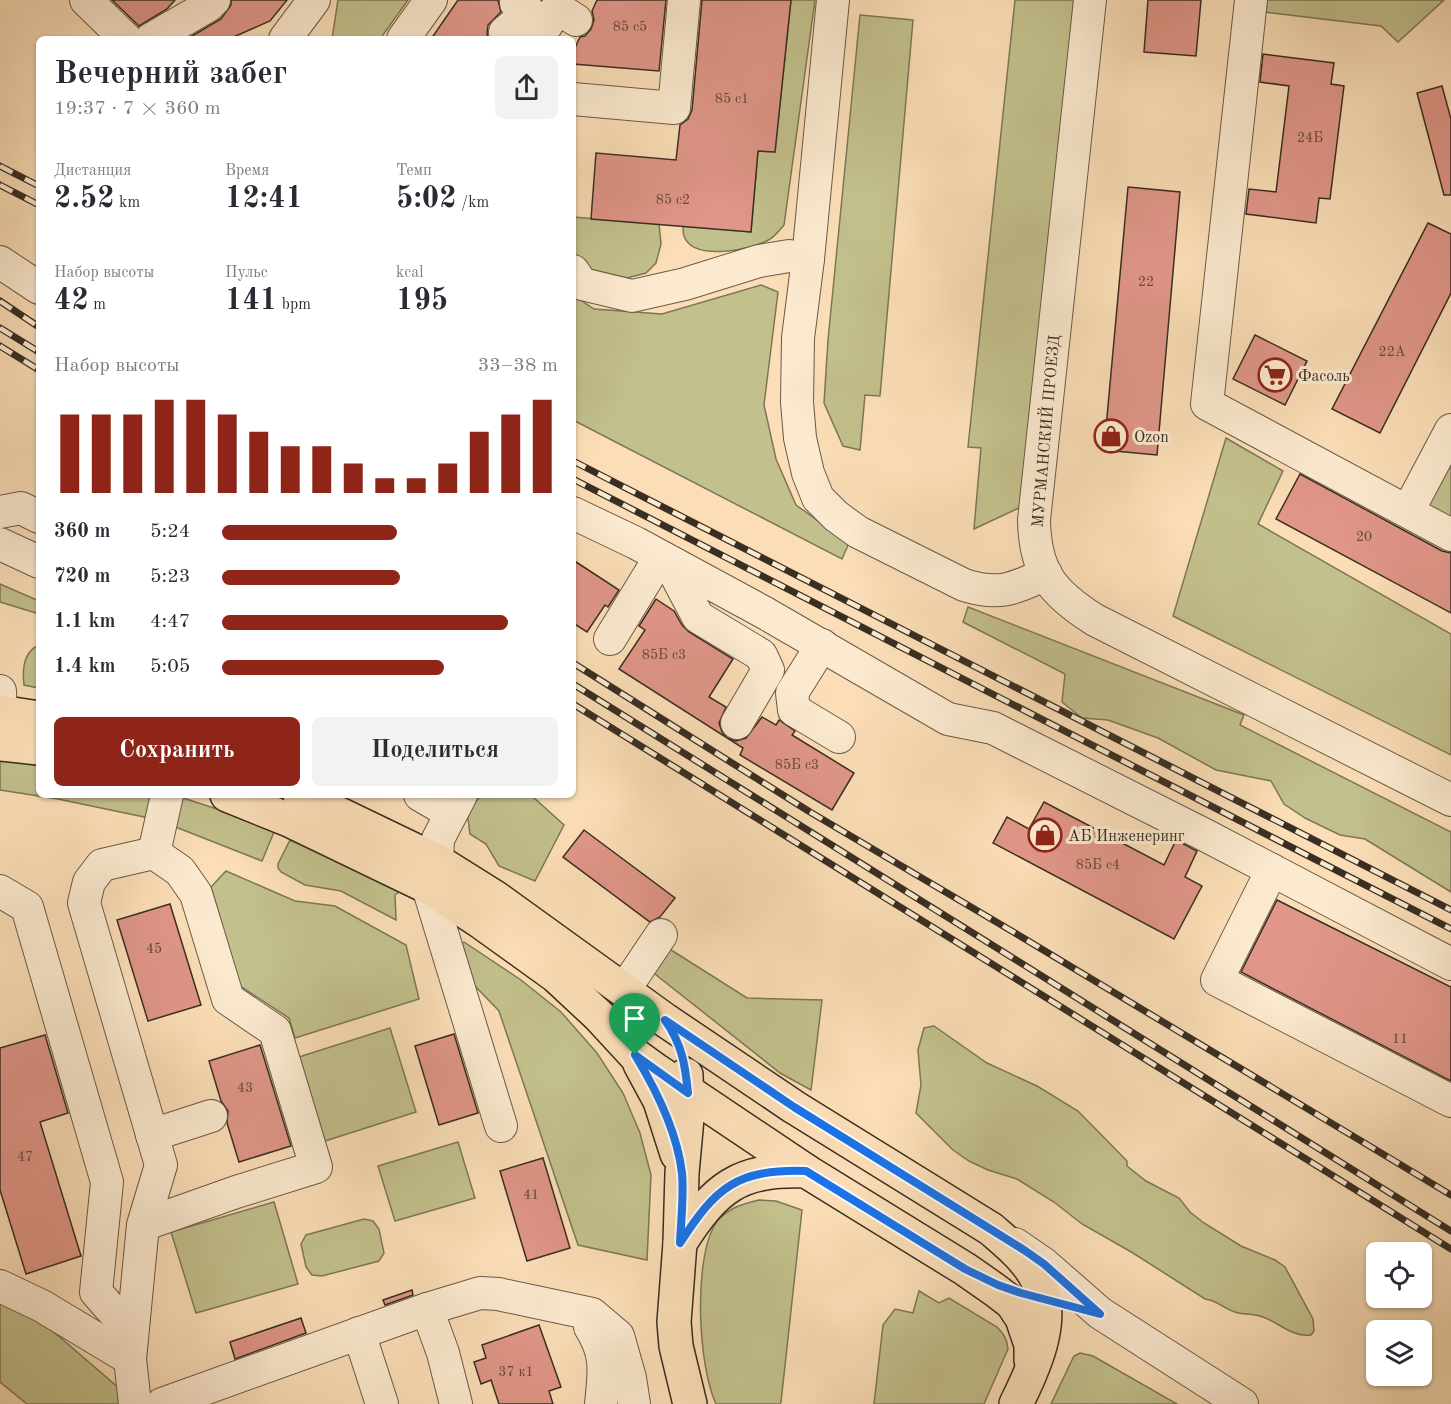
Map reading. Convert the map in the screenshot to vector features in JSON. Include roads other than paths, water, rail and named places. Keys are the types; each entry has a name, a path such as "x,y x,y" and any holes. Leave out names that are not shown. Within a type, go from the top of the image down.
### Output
{"main road":[{"path":"0,715 36,718"},
{"path":"0,715 36,745"},
{"path":"234,798 496,898 665,1020 794,1107 991,1229 1020,1255 1035,1275 1043,1299 1044,1319 1040,1346 1031,1374 1016,1404"},
{"path":"305,798 432,874 481,922 556,976 599,1016 635,1055 688,1093 806,1171 965,1269 1012,1303 1022,1318 1031,1345 1031,1374"},
{"path":"665,1020 676,1036 685,1062 688,1093 674,1322 676,1346 690,1404"},
{"path":"635,1055 669,1123 682,1173"},
{"path":"682,1173 691,1146 706,1126 721,1114 741,1106 759,1103 778,1103 794,1107"},
{"path":"680,1243 696,1219 716,1197 736,1182 755,1173 776,1170 806,1171"}],"street":[{"path":"86,0 123,36"},
{"path":"156,36 208,6 214,0"},
{"path":"287,36 314,0"},
{"path":"406,36 431,0"},
{"path":"576,99 674,108 684,0"},
{"path":"833,0 808,259 798,338 797,402 800,438 808,473 818,498 836,516 858,532 964,585 982,591 1002,591 1046,574"},
{"name":"МУРМАНСКИЙ ПРОЕЗД","path":"1090,0 1034,520 1037,552 1046,574 1056,590 1071,605 1095,620 1451,800"},
{"path":"1251,0 1207,404 1451,535"},
{"path":"505,32 551,16"},
{"path":"576,275 582,284 632,296 685,284 759,261 789,256 808,259"},
{"path":"0,262 36,286"},
{"path":"1408,512 1451,430"},
{"path":"0,512 21,508 36,516"},
{"path":"576,514 665,559 822,645 948,719 993,728 1451,964"},
{"path":"0,544 36,561"},
{"path":"610,639 665,559"},
{"path":"665,559 698,617 761,655 768,670 737,723"},
{"path":"822,645 792,693 794,710 839,737"},
{"path":"154,853 166,798"},
{"path":"439,800 438,839 432,874 501,1126"},
{"path":"135,1404 131,1346 143,1225 161,1165 84,903 89,882 102,865 154,853 180,871 196,894 228,999 275,1031 316,1167 143,1225"},
{"path":"1272,870 1217,980 1451,1101"},
{"path":"0,891 27,907 107,1182 96,1292 131,1346"},
{"path":"624,990 661,935"},
{"path":"152,1135 211,1116"},
{"path":"991,1229 1044,1264 1100,1314 1242,1404"},
{"path":"965,1269 998,1285 1100,1314"},
{"path":"0,1286 131,1346"},
{"path":"162,1404 427,1309 480,1293 498,1294 592,1314 618,1336 630,1378 634,1404"},
{"path":"427,1309 443,1353 456,1404"},
{"path":"579,1311 597,1338 604,1363 601,1404"},
{"path":"359,1333 382,1404"}],"railway":[{"path":"0,166 36,184"},
{"path":"0,185 36,203"},
{"path":"0,301 36,325"},
{"path":"0,328 36,350"},
{"path":"0,346 36,368"},
{"path":"576,463 1451,910"},
{"path":"576,481 1451,929"},
{"path":"576,665 810,812 1451,1195"},
{"path":"576,686 1451,1231"},
{"path":"576,706 1451,1249"}],"place":[{"name":"Фасоль","path":"1275,375"},
{"name":"Ozon","path":"1111,436"},
{"name":"АБ Инженеринг","path":"1045,835"}]}
